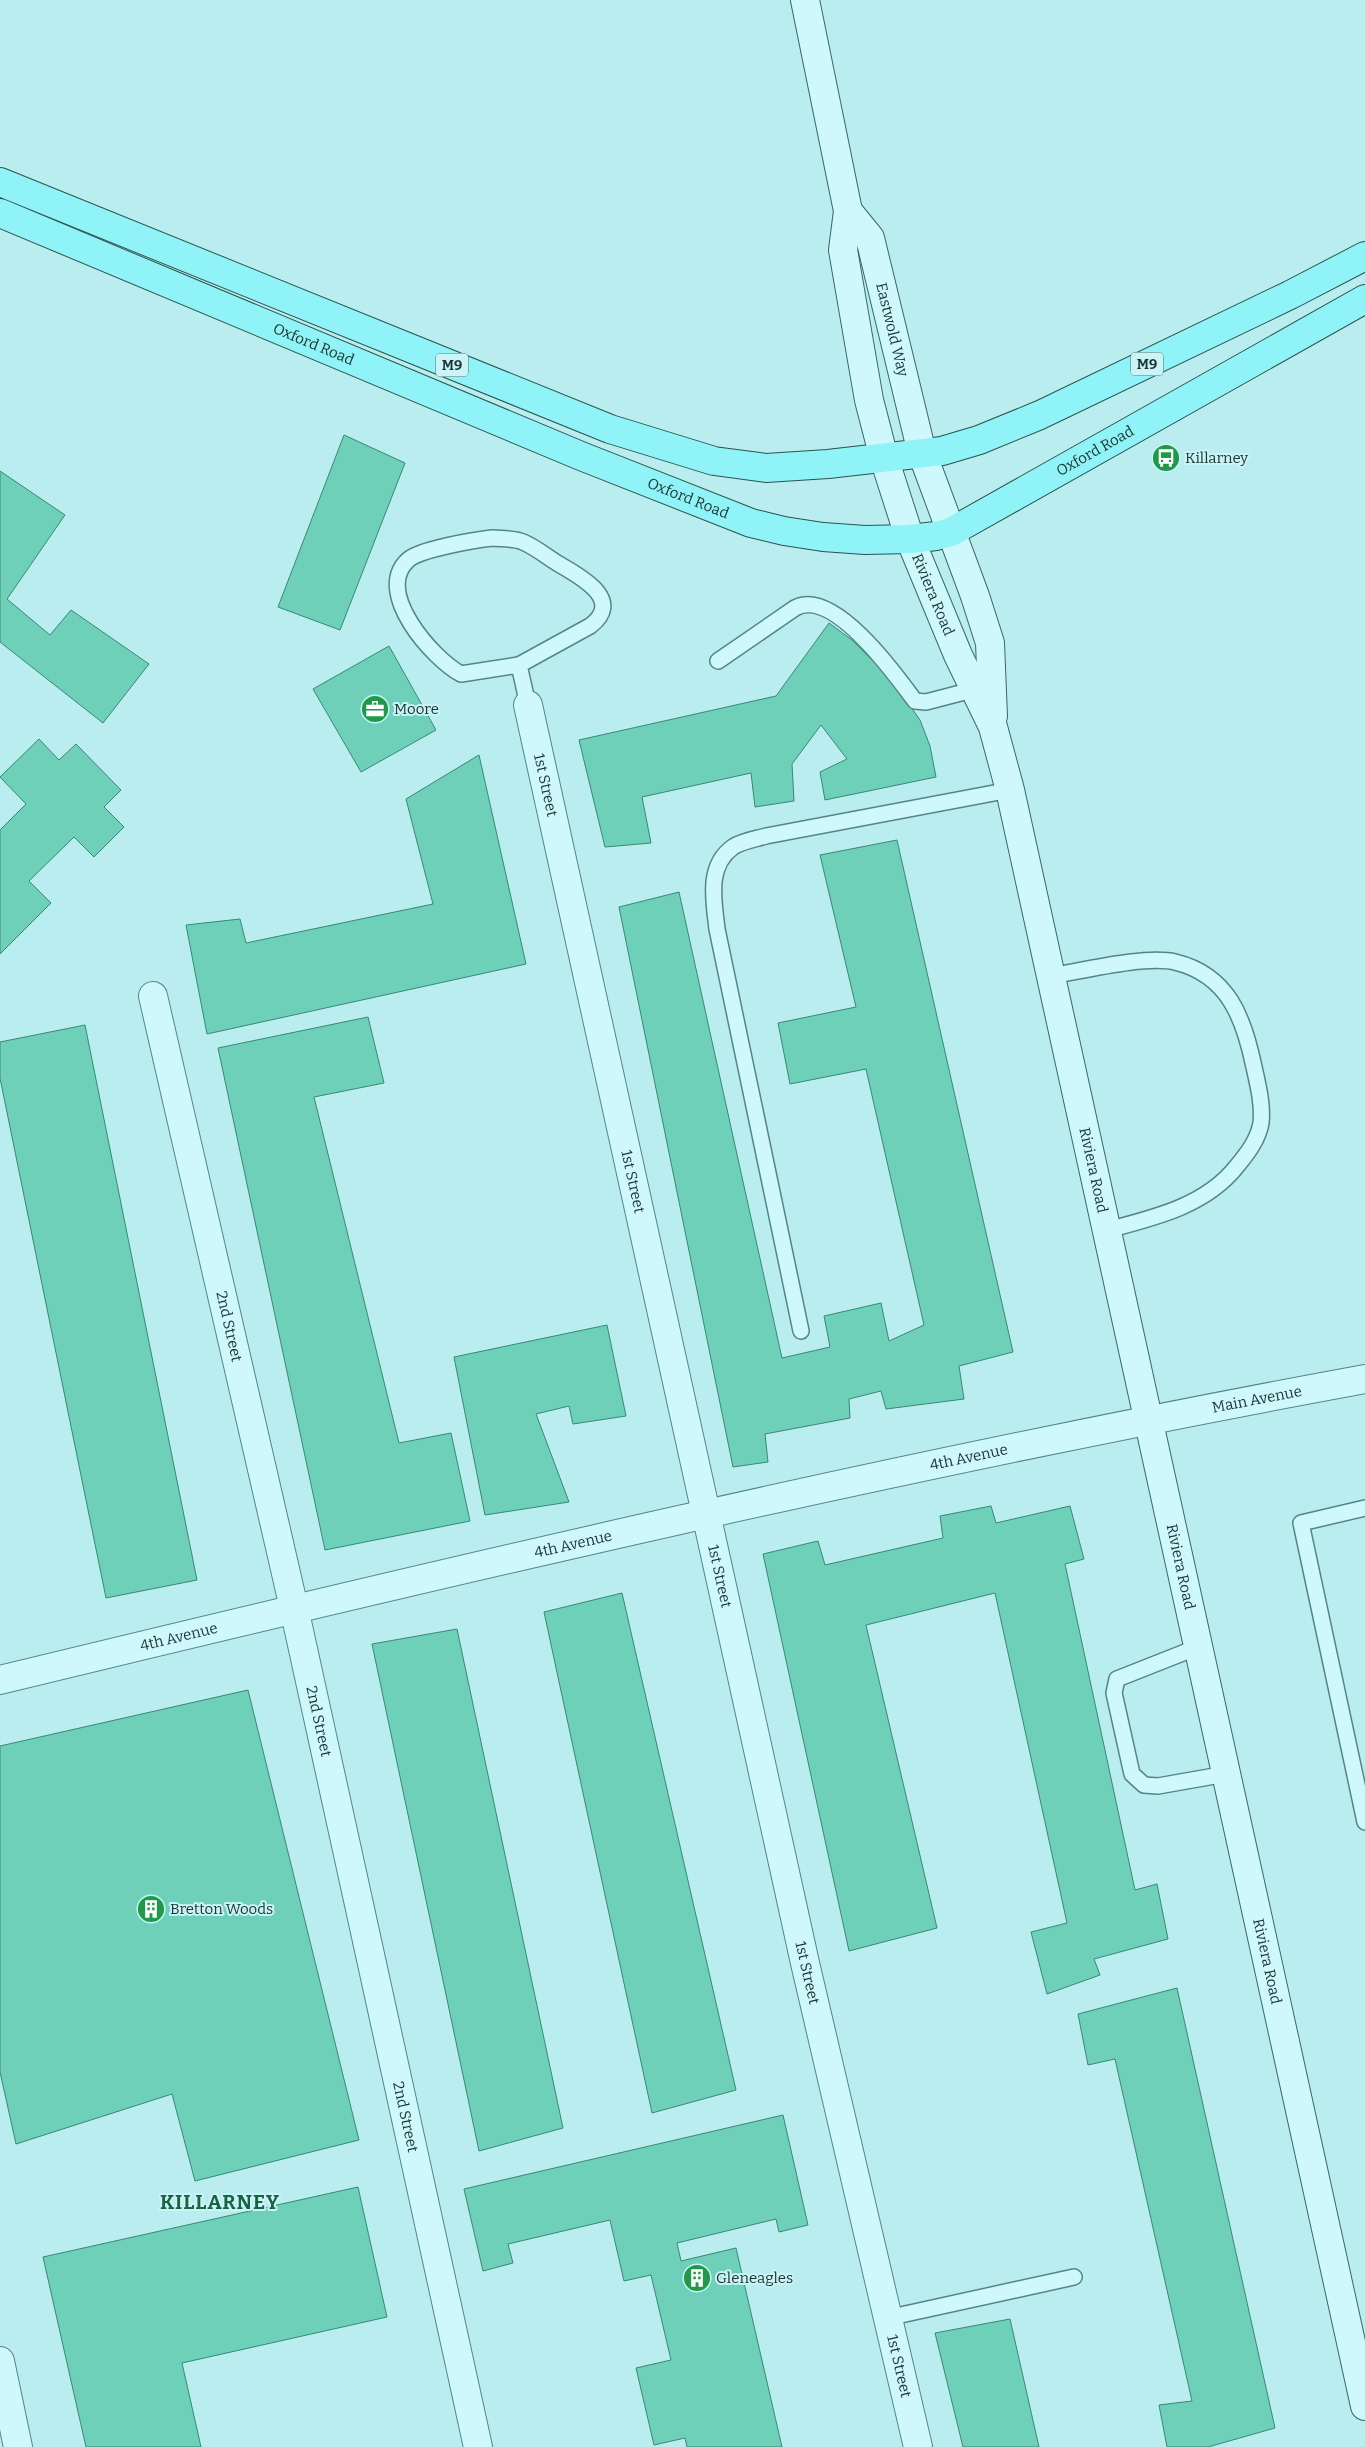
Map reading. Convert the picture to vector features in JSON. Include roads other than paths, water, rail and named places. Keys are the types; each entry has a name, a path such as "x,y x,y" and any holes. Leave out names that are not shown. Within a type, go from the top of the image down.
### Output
{"main road":[{"name":"M9","path":"0,182 610,429 714,462 766,468 828,464 922,454 942,451 979,440 1040,415 1290,295 1365,256"},
{"name":"Oxford Road","path":"0,213 581,456 751,523 822,537 910,539 951,532 1365,299"}],"street":[{"name":"Eastwold Way","path":"805,0 848,211 843,250 869,400 884,458"},
{"name":"Eastwold Way","path":"848,211 870,238 922,454"},
{"name":"Riviera Road","path":"922,454 990,643 983,688"},
{"name":"Riviera Road","path":"884,458 910,539 983,688 1010,790 1226,1774 1359,2347 1365,2406"},
{"name":"1st Street","path":"528,705 804,1963 918,2447"},
{"name":"2nd Street","path":"153,996 294,1608 478,2447"},
{"name":"Main Avenue","path":"1148,1419 1365,1380"},
{"name":"4th Avenue","path":"0,1680 294,1608 707,1514 1148,1419"},
{"path":"0,2361 18,2447"}],"lane":[{"path":"492,538 522,541 593,586 599,592 602,607 596,621 519,665 462,674 442,662 409,620 399,598 398,578 404,565 415,556 469,540 492,538"},
{"path":"718,661 795,608 809,604 826,609 858,634 894,672 915,701 926,702 983,688"},
{"path":"519,665 528,705"},
{"path":"801,1331 717,929 713,885 718,862 733,847 766,836 1010,790"},
{"path":"1051,976 1152,960 1175,962 1199,972 1216,984 1235,1006 1246,1032 1260,1094 1260,1124 1254,1143 1236,1168 1213,1190 1162,1215 1106,1230"},
{"path":"1365,1508 1301,1523 1361,1782 1365,1822"},
{"path":"1198,1647 1116,1679 1114,1693 1132,1774 1144,1785 1158,1786 1226,1774"},
{"path":"888,2318 1074,2277"}],"place":[{"name":"Killarney","path":"1166,458"},
{"name":"Moore","path":"375,709"},
{"name":"Bretton Woods","path":"151,1909"},
{"name":"Gleneagles","path":"697,2278"}],"district":[{"name":"KILLARNEY","path":"220,2202"}]}
